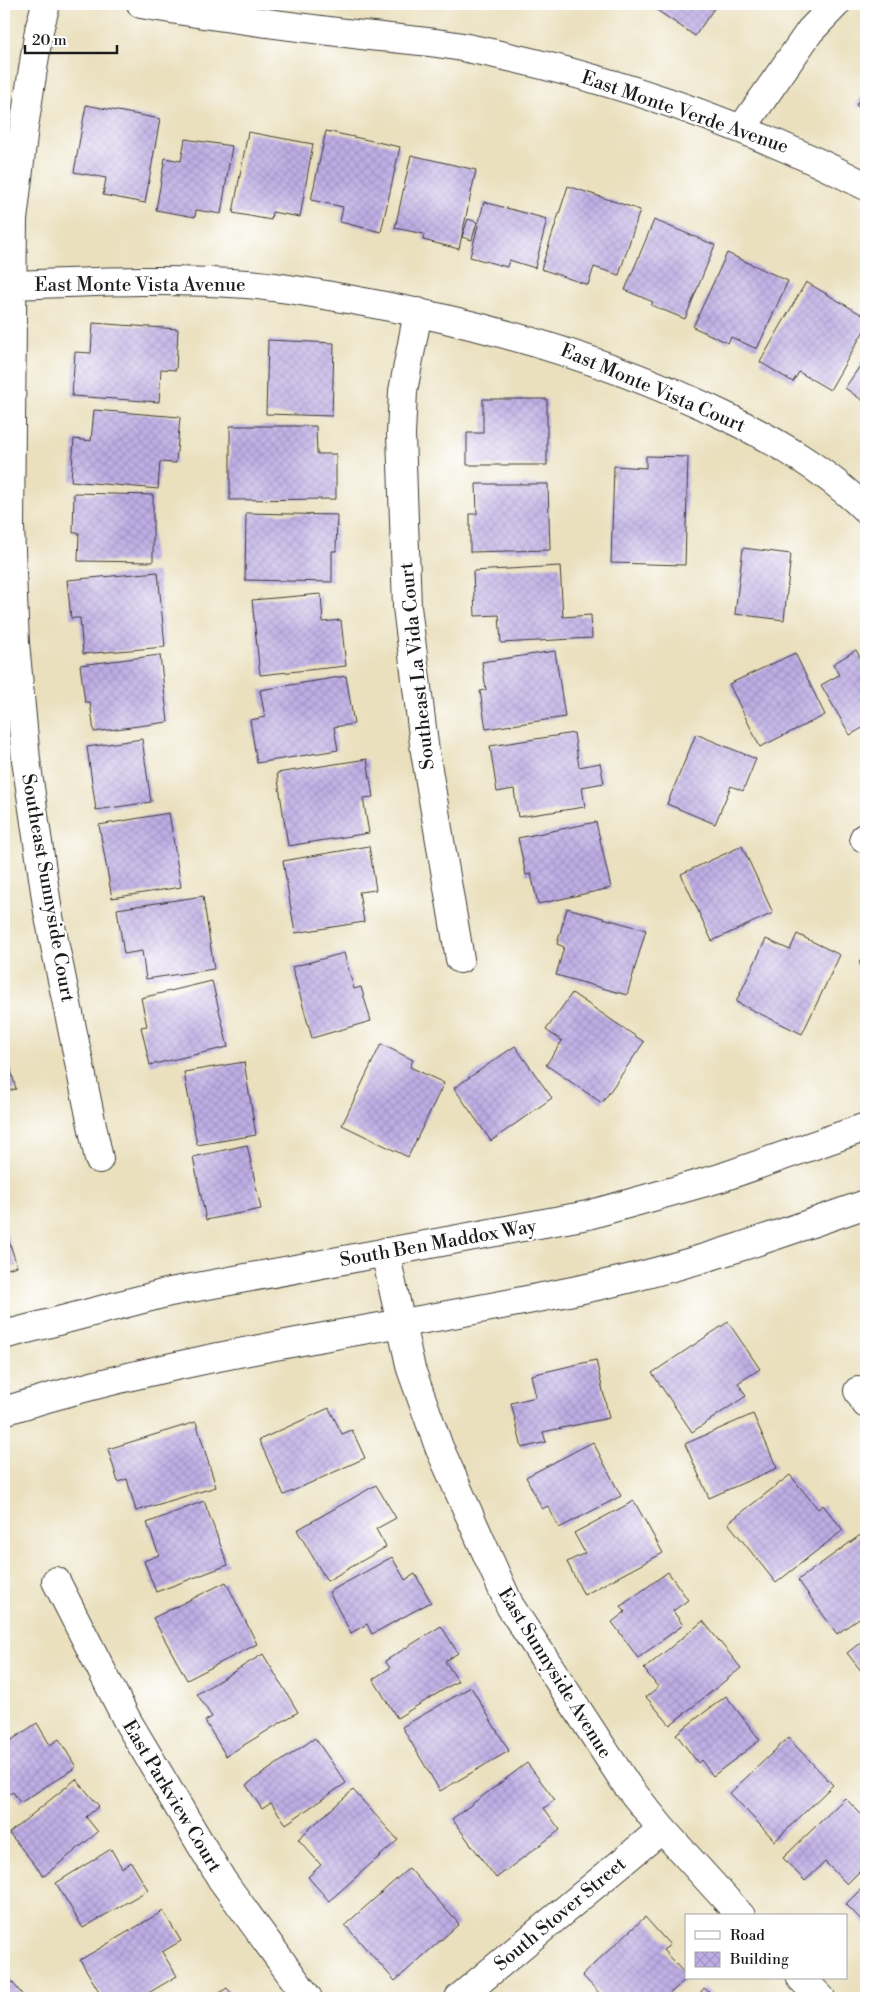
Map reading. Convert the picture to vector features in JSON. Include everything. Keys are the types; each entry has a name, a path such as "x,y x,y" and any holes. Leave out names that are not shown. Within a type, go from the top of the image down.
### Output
{"street":[{"name":"Southeast Sunnyside Court","path":"46,4 39,30 24,127 13,220 10,528 16,663 26,760 48,912 98,1158"},
{"name":"East Monte Verde Avenue","path":"141,4 284,25 466,48 626,88 742,128 811,158 866,186"},
{"path":"742,128 810,31 836,4"},
{"name":"East Monte Vista Avenue","path":"11,285 209,282 315,293 418,312"},
{"name":"East Monte Vista Court","path":"418,312 550,346 621,371 698,403 758,433 814,466 866,510"},
{"name":"Southeast La Vida Court","path":"418,312 403,391 401,435 407,607 425,752 460,959"},
{"name":"South Ben Maddox Way","path":"4,1335 138,1299 491,1234 622,1206 750,1169 866,1127"},
{"path":"4,1411 74,1390 175,1365 606,1284 744,1246 866,1204"},
{"name":"East Sunnyside Avenue","path":"385,1252 411,1368 439,1447 510,1606 626,1784 662,1829 739,1914"},
{"name":"East Parkview Court","path":"56,1581 128,1722 222,1880 308,1998"},
{"name":"South Stover Street","path":"459,1998 662,1829"},
{"path":"803,1980 822,1998"}],"building":[{"path":"648,4 717,4 695,36"},
{"path":"866,89 866,111 856,105"},
{"path":"86,105 160,119 145,203 103,195 106,178 74,172"},
{"path":"326,131 400,147 381,232 340,222 343,207 311,200"},
{"path":"248,132 313,144 300,217 272,212 271,220 233,213"},
{"path":"185,139 232,146 221,214 196,210 195,217 156,210 165,158 181,161"},
{"path":"411,155 476,170 459,249 423,240 424,234 395,228"},
{"path":"568,186 640,210 619,275 594,267 588,285 541,269"},
{"path":"484,202 547,219 535,268 509,260 507,267 470,257"},
{"path":"468,219 477,222 472,240 462,237"},
{"path":"654,220 715,245 685,319 651,305 653,302 625,290"},
{"path":"727,253 788,281 757,349 731,337 728,343 693,327"},
{"path":"806,282 866,317 866,327 830,390 799,372 793,382 760,362"},
{"path":"93,323 178,329 176,370 161,369 159,402 72,396 75,352 91,353"},
{"path":"268,340 334,343 332,416 266,414"},
{"path":"866,357 866,403 845,388"},
{"path":"483,399 547,399 547,465 467,465 467,433 483,433"},
{"path":"94,410 180,417 176,463 160,462 158,489 71,481 74,439 91,441"},
{"path":"230,426 316,426 317,454 336,454 336,499 230,500"},
{"path":"646,456 688,457 685,565 611,563 614,466 646,468"},
{"path":"476,484 548,484 550,550 470,552 470,514 477,514"},
{"path":"74,493 153,495 153,562 78,561 79,533 73,533"},
{"path":"246,513 337,515 336,551 332,551 332,582 245,580"},
{"path":"743,548 791,554 784,620 735,614"},
{"path":"560,566 563,617 591,615 592,638 501,643 499,615 475,616 473,571"},
{"path":"158,572 165,647 83,654 80,618 71,618 67,580"},
{"path":"321,594 323,622 341,620 346,666 260,675 252,600"},
{"path":"856,650 866,668 866,726 850,735 821,685 839,675 833,664"},
{"path":"555,651 565,717 486,729 480,691 486,690 482,662"},
{"path":"795,653 825,715 760,747 729,684"},
{"path":"160,655 168,722 94,732 90,702 85,702 80,665"},
{"path":"346,676 354,724 334,727 338,750 257,763 250,720 265,717 260,690"},
{"path":"574,733 579,767 600,763 604,783 582,787 585,807 518,817 514,789 497,792 490,746"},
{"path":"696,734 756,759 743,791 731,786 715,824 667,804"},
{"path":"142,739 151,802 96,810 87,747"},
{"path":"367,759 373,797 363,798 369,833 288,846 277,773"},
{"path":"169,813 181,887 112,898 99,825"},
{"path":"596,822 611,888 538,904 531,874 526,875 518,838"},
{"path":"369,846 376,890 359,892 364,922 295,933 283,861"},
{"path":"742,846 773,913 712,941 681,874"},
{"path":"203,896 214,969 146,979 142,951 124,954 117,909"},
{"path":"567,908 646,930 627,995 556,975 564,947 557,944"},
{"path":"797,934 840,955 802,1034 736,1002 766,939 790,950"},
{"path":"344,953 354,989 361,987 371,1021 312,1038 292,967"},
{"path":"866,958 866,982 859,961"},
{"path":"212,981 228,1047 150,1065 141,1027 147,1026 141,998"},
{"path":"572,993 644,1042 602,1103 546,1065 562,1041 546,1030"},
{"path":"4,1044 16,1089 4,1092"},
{"path":"381,1044 413,1060 410,1067 444,1083 408,1157 342,1125"},
{"path":"515,1046 552,1098 491,1141 454,1088"},
{"path":"244,1062 256,1135 197,1145 184,1072"},
{"path":"247,1145 261,1209 206,1220 193,1157"},
{"path":"4,1225 17,1266 4,1270"},
{"path":"728,1322 760,1369 738,1383 746,1396 692,1432 652,1373"},
{"path":"596,1360 609,1418 543,1432 546,1442 522,1448 511,1403 536,1397 531,1375"},
{"path":"329,1408 342,1434 352,1430 365,1458 284,1495 259,1440"},
{"path":"753,1414 777,1468 709,1498 685,1444"},
{"path":"196,1422 216,1487 136,1511 127,1479 118,1482 108,1449"},
{"path":"593,1442 621,1496 559,1528 548,1506 542,1509 526,1477"},
{"path":"790,1475 818,1509 823,1505 843,1530 776,1583 728,1523"},
{"path":"376,1485 396,1518 376,1529 386,1547 327,1581 297,1530"},
{"path":"204,1501 228,1565 156,1592 144,1561 159,1555 147,1523"},
{"path":"634,1501 663,1553 584,1595 567,1562 585,1553 574,1533"},
{"path":"866,1531 866,1613 837,1634 798,1580"},
{"path":"392,1557 405,1580 415,1574 431,1602 372,1634 367,1624 351,1633 329,1592"},
{"path":"668,1572 688,1600 673,1611 683,1625 638,1658 612,1622 625,1612 621,1606"},
{"path":"226,1582 257,1644 187,1680 153,1618"},
{"path":"703,1621 741,1668 670,1725 646,1697 658,1687 644,1669"},
{"path":"441,1626 458,1653 445,1661 458,1681 397,1718 373,1679 390,1668 385,1661"},
{"path":"866,1638 866,1677 847,1653"},
{"path":"263,1654 298,1712 226,1756 205,1721 212,1717 197,1694"},
{"path":"471,1687 509,1751 440,1791 402,1727"},
{"path":"726,1696 760,1740 713,1776 701,1760 698,1763 676,1734"},
{"path":"37,1723 50,1745 59,1739 76,1767 20,1803 13,1792 4,1797 4,1745"},
{"path":"315,1738 346,1783 286,1824 271,1803 262,1809 246,1785"},
{"path":"788,1738 833,1785 775,1841 730,1793"},
{"path":"527,1763 555,1800 544,1808 560,1830 496,1878 452,1819"},
{"path":"76,1779 99,1806 86,1817 98,1832 44,1876 9,1833"},
{"path":"353,1790 398,1840 329,1901 308,1877 321,1865 298,1839"},
{"path":"845,1798 866,1819 866,1865 847,1884 825,1862 805,1881 783,1858"},
{"path":"111,1849 122,1868 131,1862 148,1890 83,1928 56,1883"},
{"path":"409,1868 459,1924 395,1981 345,1925"},
{"path":"866,1884 866,1925 846,1904"},
{"path":"163,1911 181,1941 162,1952 177,1976 140,1998 103,1998 80,1960"},
{"path":"645,1917 670,1945 663,1950 685,1974 685,1980 665,1998 604,1998 582,1975"},
{"path":"4,1972 25,1998 4,1998"},
{"path":"227,1988 235,1998 212,1998"},
{"path":"704,1988 716,1998 696,1998"}]}
